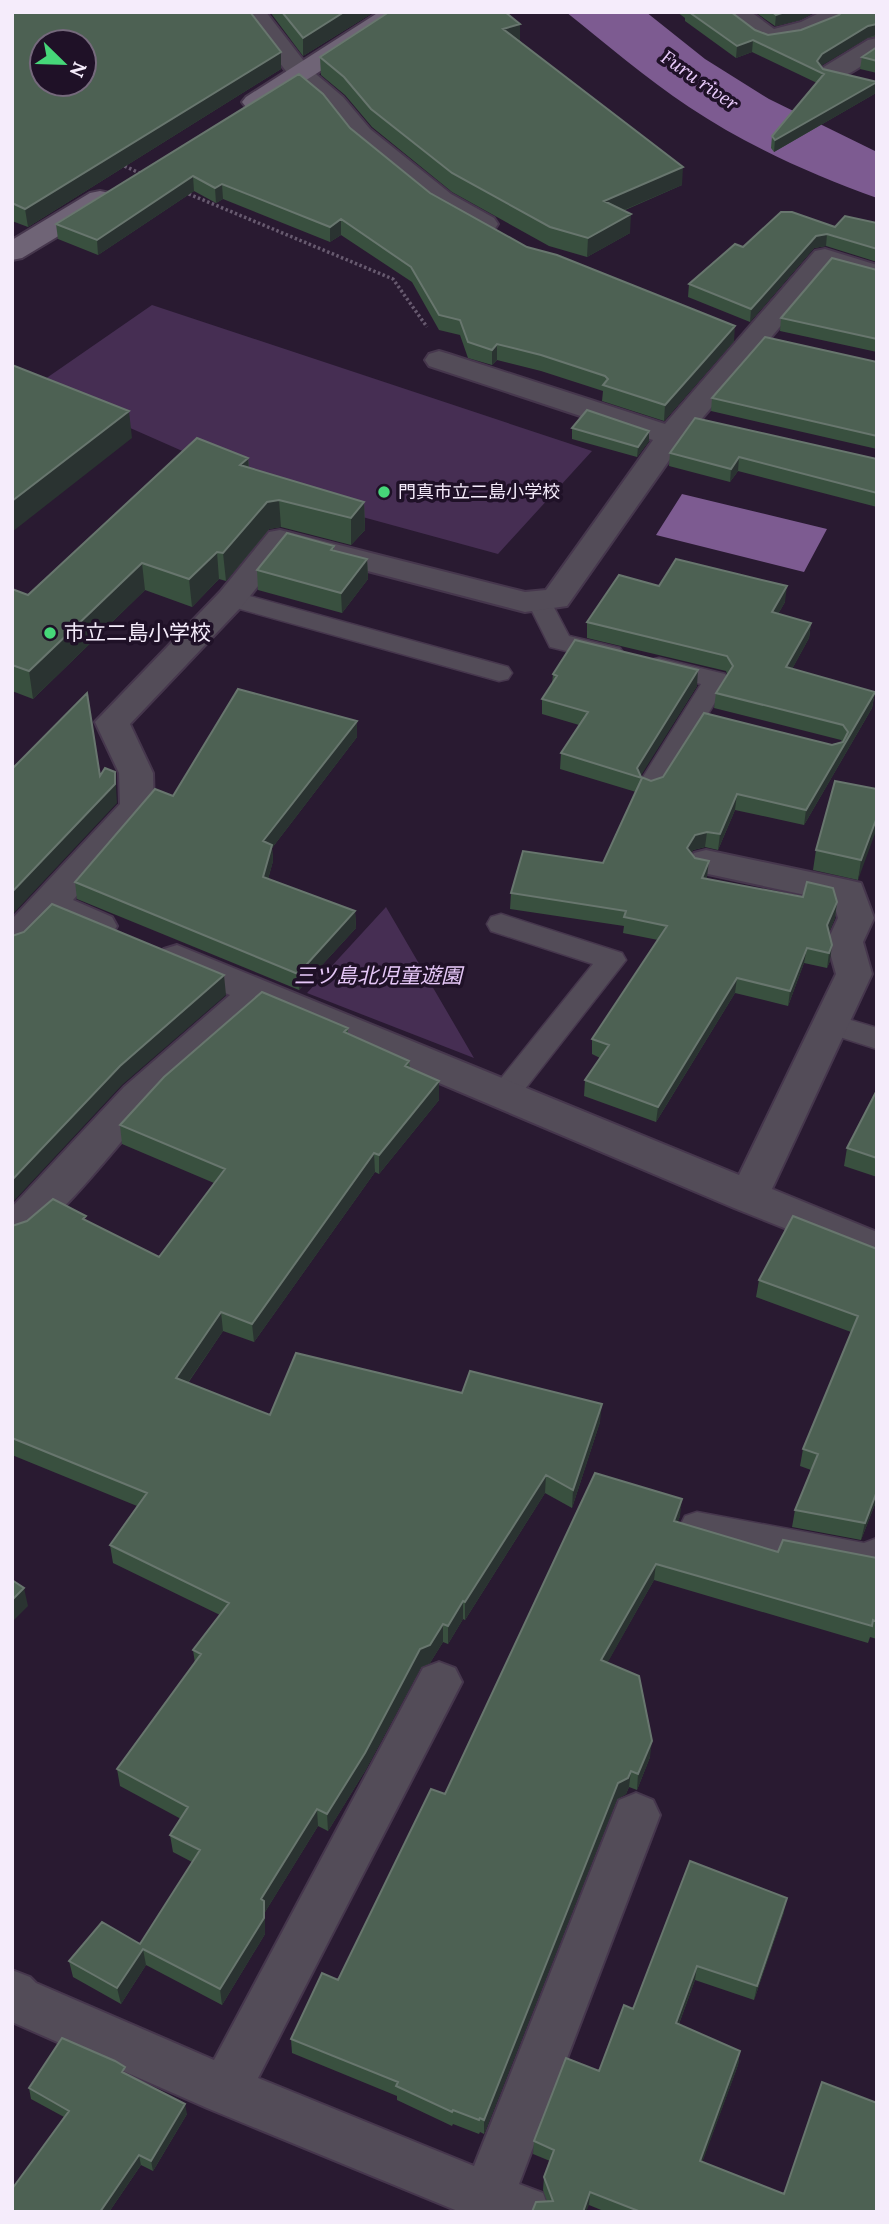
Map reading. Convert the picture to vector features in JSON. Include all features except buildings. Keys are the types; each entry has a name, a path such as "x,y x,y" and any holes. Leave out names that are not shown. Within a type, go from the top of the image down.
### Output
{"main road":[{"path":"230,117 302,74 396,12"},
{"path":"12,252 117,175"}],"street":[{"path":"253,12 302,74 334,102 361,135 441,200 501,233"},
{"path":"735,12 770,37 809,28 840,12"},
{"path":"865,81 831,73 877,45"},
{"path":"12,941 49,905 136,807 136,773 112,722 231,599 280,539 525,602 556,599 691,426 756,336 825,257 877,274"},
{"path":"439,360 691,426"},
{"path":"706,862 848,891 856,918 845,942 854,974 748,1197"},
{"path":"12,904 49,905 877,1249"},
{"path":"12,1231 38,1208 138,1097 257,992"},
{"path":"225,2090 439,1682"},
{"path":"14,2001 506,2204 636,1815"}],"lane":[{"path":"231,599 499,673"},
{"path":"539,601 559,640 716,680 707,718 651,785"},
{"path":"501,923 612,960 504,1095"},
{"path":"831,1024 877,1039"},
{"path":"698,1526 874,1559 877,1552"}],"path":[{"path":"117,175 152,178"},
{"path":"174,188 393,279 444,351 439,360"}],"green space":[{"path":"152,305 592,451 498,554 282,495 35,386"},
{"name":"三ツ島北児童遊園","path":"386,907 474,1058 307,993"}],"water":[{"name":"Furu river","path":"566,12 646,12 705,59 769,99 877,152 877,198 780,158 711,121 626,61"},
{"path":"682,494 827,529 804,572 656,535"}],"place":[{"name":"門真市立二島小学校","path":"384,492"},
{"name":"市立二島小学校","path":"50,633"}]}
